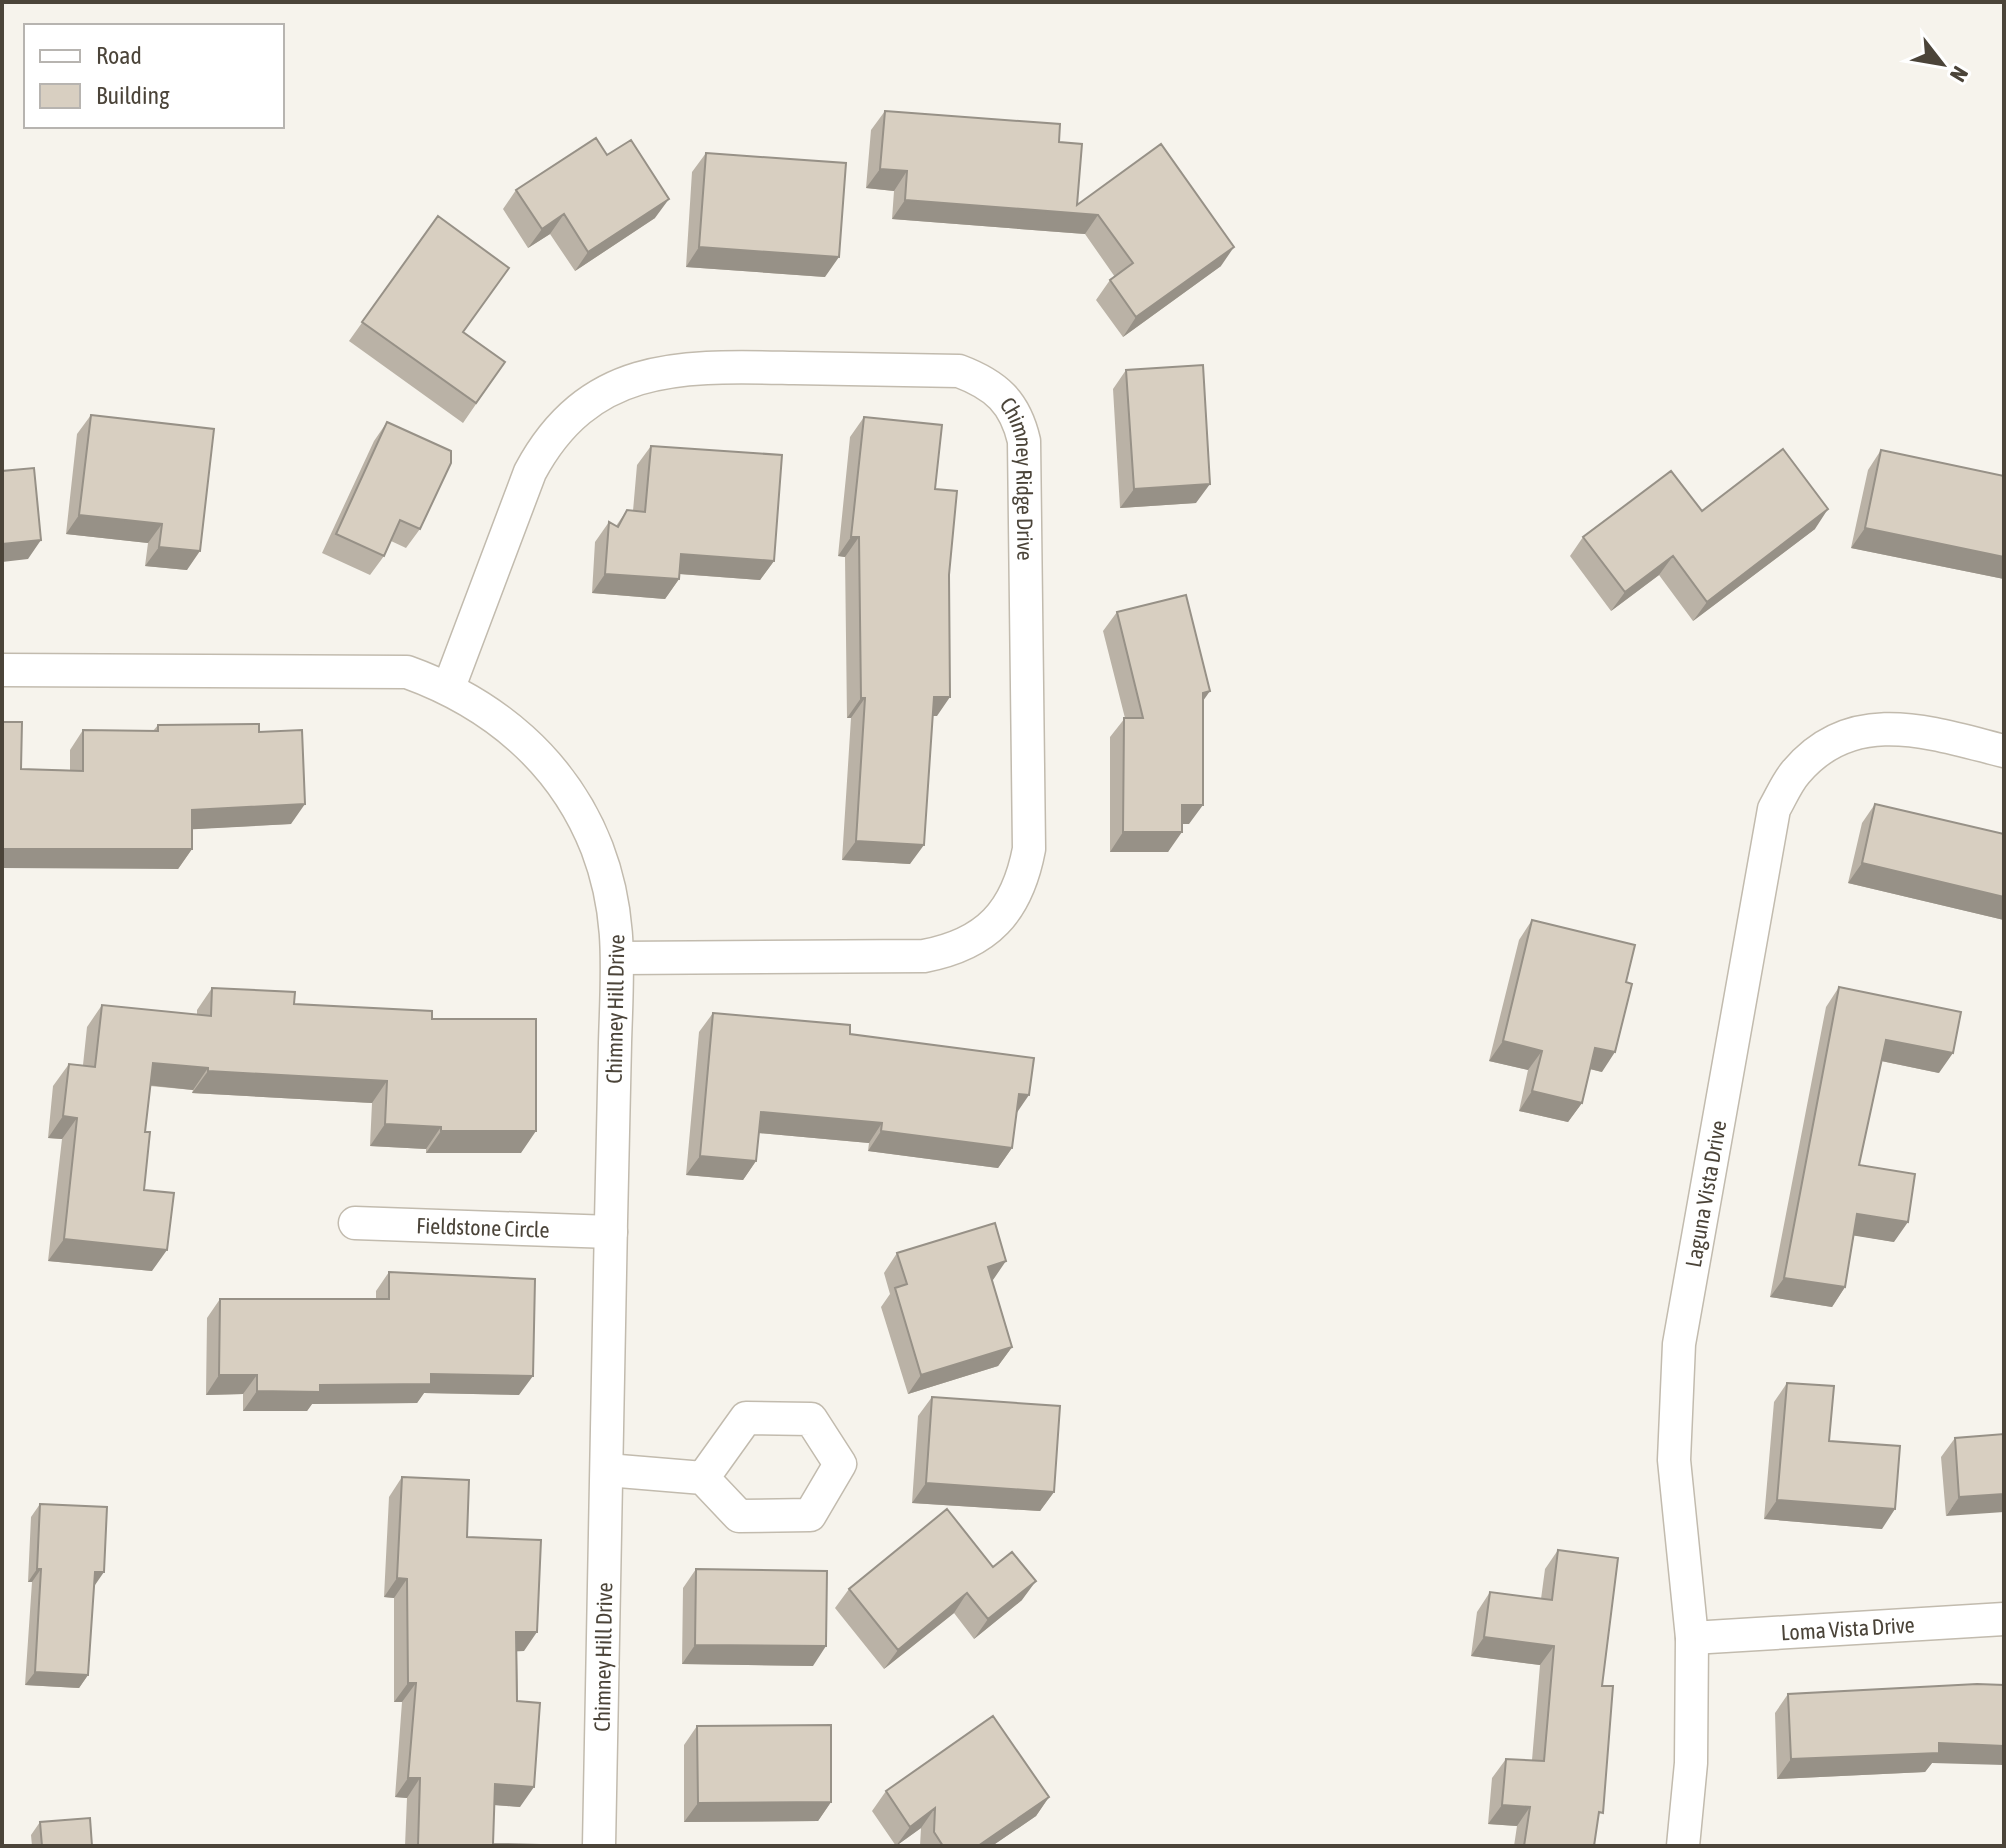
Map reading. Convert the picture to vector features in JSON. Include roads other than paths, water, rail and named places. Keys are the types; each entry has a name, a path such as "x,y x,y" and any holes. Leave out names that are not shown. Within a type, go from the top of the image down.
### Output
{"street":[{"name":"Chimney Ridge Drive","path":"449,687 530,472 543,448 570,418 599,396 636,378 698,367 959,371 985,381 1005,397 1018,417 1024,441 1029,849 1023,880 1009,908 974,940 951,951 924,956 620,958"},
{"name":"Chimney Hill Drive","path":"2,670 407,672 449,687 497,716 535,751 568,792 596,846 610,888 620,958 611,1232 599,1846"},
{"name":"Laguna Vista Drive","path":"1683,1846 1691,1763 1692,1638 1674,1460 1679,1344 1774,809 1795,772 1823,748 1865,731 1913,729 2004,751"},
{"name":"Fieldstone Circle","path":"355,1223 611,1232"},
{"path":"607,1470 703,1478"},
{"name":"Loma Vista Drive","path":"1692,1638 2004,1619"}]}
